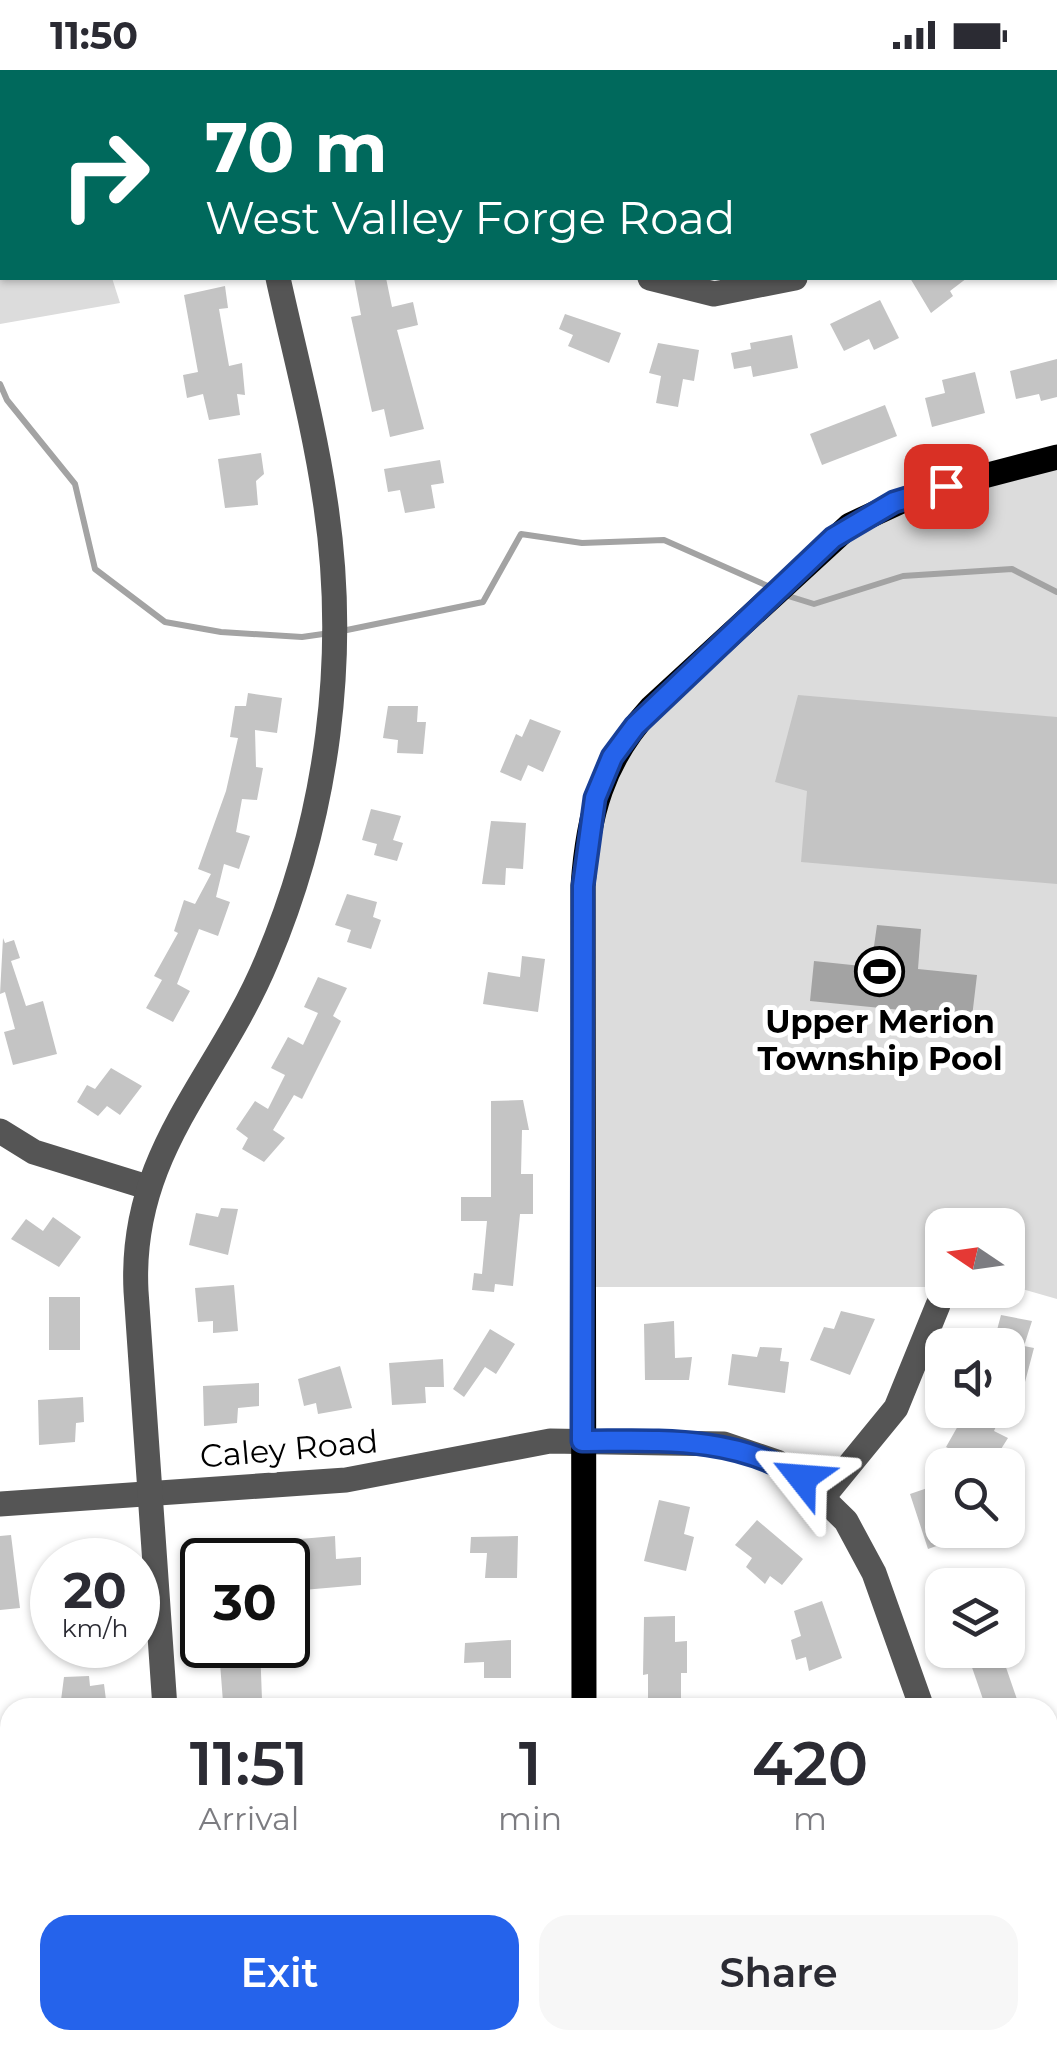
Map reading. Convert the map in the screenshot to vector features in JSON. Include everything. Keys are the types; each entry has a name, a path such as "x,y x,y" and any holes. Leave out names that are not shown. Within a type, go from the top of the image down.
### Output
{"main road":[{"path":"584,1698 583,886 589,824 602,776 622,741 758,606 850,525 894,502 1057,457"}],"street":[{"path":"165,1698 134,1258 147,1188 165,1142 239,1021 286,914 322,771 335,624 323,486 278,280"},
{"path":"658,280 714,294 785,280"},
{"path":"0,1131 48,1158 147,1188"},
{"path":"824,1496 896,1408 936,1308"},
{"name":"Caley Road","path":"0,1504 375,1477 535,1442 724,1444 777,1462 824,1496 862,1546 918,1698"}],"shaded area":[{"path":"0,280 113,280 120,303 0,324"},
{"path":"1057,457 1057,1299 1025,1290 1025,1208 925,1208 925,1287 581,1287 583,886 612,757 850,525"},
{"name":"Upper Merion Township Pool","path":"877,925 921,929 918,969 977,975 972,1017 810,1001 814,961 871,967"}],"building":[{"path":"354,280 386,280 392,307 413,302 418,325 397,330 424,429 390,437 384,409 372,412 351,317 361,315"},
{"path":"911,280 964,280 950,291 953,296 931,313"},
{"path":"225,286 228,308 219,309 229,366 242,363 245,395 237,394 240,415 209,420 203,394 187,398 183,375 198,372 184,295"},
{"path":"880,300 899,338 874,350 869,339 844,351 830,324"},
{"path":"565,314 621,333 609,363 568,346 573,335 559,329"},
{"path":"792,335 798,368 753,377 751,366 734,369 731,353 751,349 750,343"},
{"path":"658,343 699,350 694,381 683,379 678,407 656,403 661,376 649,373"},
{"path":"1057,359 1057,397 1041,401 1039,394 1016,399 1010,371"},
{"path":"975,372 985,413 932,427 925,398 945,393 942,380"},
{"path":"885,405 897,436 822,465 810,434"},
{"path":"261,453 264,474 256,481 258,505 225,508 218,459"},
{"path":"440,460 444,483 431,485 435,508 405,513 400,490 388,492 384,469"},
{"path":"248,693 282,698 277,733 255,730 256,767 263,768 257,800 242,799 236,832 250,836 239,869 224,864 216,897 230,902 218,936 199,929 177,984 190,991 173,1022 146,1008 162,980 154,976 178,933 174,931 184,900 195,904 211,874 198,869 226,791 238,738 230,737 235,706 246,706"},
{"path":"798,695 1057,717 1057,884 801,862 807,791 775,782"},
{"path":"388,706 418,706 417,722 426,722 423,754 397,753 398,740 383,738"},
{"path":"530,719 561,731 543,772 528,765 521,781 500,772 516,734 522,737"},
{"path":"371,809 401,816 393,840 403,843 397,861 374,855 377,844 362,840"},
{"path":"491,821 526,823 523,869 506,868 505,885 482,884"},
{"path":"347,894 377,902 373,917 381,920 371,949 347,942 351,930 335,925"},
{"path":"3,938 5,943 14,940 20,958 11,961 26,1006 43,1001 57,1054 13,1065 4,1032 15,1029 5,992 0,994"},
{"path":"522,956 545,959 538,1012 483,1004 488,972 520,977"},
{"path":"318,977 347,988 333,1016 341,1021 302,1099 294,1095 273,1130 285,1138 264,1162 242,1149 248,1138 236,1129 255,1101 268,1109 285,1075 271,1068 288,1037 303,1045 318,1013 304,1007"},
{"path":"111,1068 142,1086 120,1115 107,1106 98,1116 77,1102 87,1085 95,1089"},
{"path":"523,1100 529,1130 522,1130 521,1174 533,1174 533,1214 520,1214 513,1286 495,1284 494,1292 472,1290 474,1273 482,1274 487,1221 461,1221 461,1197 491,1197 491,1101"},
{"path":"221,1208 238,1209 228,1255 189,1245 196,1213 218,1217"},
{"path":"53,1217 81,1237 59,1267 11,1239 26,1219 43,1231"},
{"path":"234,1285 238,1331 213,1333 213,1321 198,1322 195,1288"},
{"path":"49,1297 80,1297 80,1350 49,1350"},
{"path":"841,1311 875,1319 850,1375 810,1360 824,1327 834,1329"},
{"path":"1001,1315 1032,1321 1025,1343 1025,1328 998,1328"},
{"path":"674,1321 675,1358 692,1357 689,1380 645,1380 644,1324"},
{"path":"490,1329 515,1344 496,1374 485,1367 464,1397 453,1389"},
{"path":"1025,1346 1034,1348 1025,1382"},
{"path":"760,1347 782,1348 780,1361 789,1362 785,1393 728,1385 732,1354 757,1357"},
{"path":"443,1359 444,1387 425,1387 426,1403 392,1405 389,1363"},
{"path":"340,1366 352,1408 318,1414 316,1403 304,1406 298,1379"},
{"path":"259,1383 259,1406 238,1408 237,1423 204,1426 203,1386"},
{"path":"83,1397 84,1422 76,1423 75,1442 39,1445 38,1400"},
{"path":"957,1428 995,1428 994,1431 1008,1438 1002,1448 946,1447"},
{"path":"925,1489 925,1540 910,1494"},
{"path":"659,1500 690,1507 684,1534 694,1537 686,1571 644,1561"},
{"path":"757,1520 803,1559 782,1585 770,1576 765,1584 746,1567 752,1558 735,1545"},
{"path":"11,1535 20,1608 0,1610 0,1536"},
{"path":"335,1536 336,1559 361,1557 361,1585 310,1589 310,1538"},
{"path":"518,1536 517,1578 485,1578 487,1553 470,1553 471,1537"},
{"path":"822,1601 842,1658 809,1671 806,1657 796,1660 791,1640 801,1636 794,1611"},
{"path":"675,1616 675,1642 687,1641 687,1673 681,1673 681,1698 648,1698 648,1674 643,1675 644,1617"},
{"path":"511,1640 511,1678 484,1678 484,1662 464,1663 465,1643"},
{"path":"220,1668 261,1668 262,1698 223,1698"},
{"path":"972,1668 1006,1668 1017,1698 983,1698"},
{"path":"89,1676 90,1686 104,1684 106,1698 61,1698 64,1677"}],"waterway":[{"path":"0,384 7,400 75,484 95,569 165,622 221,632 302,637 330,633"},
{"path":"342,631 483,602 521,534 582,543 664,540 770,587"},
{"path":"785,595 814,604 903,576 1012,569 1057,592"}],"place":[{"name":"Upper Merion Township Pool","path":"880,972"}],"route":[{"path":"802,1478 777,1462 724,1444 582,1441 583,886 589,824 602,776 622,741 758,606 850,525 894,502 946,486"}]}
